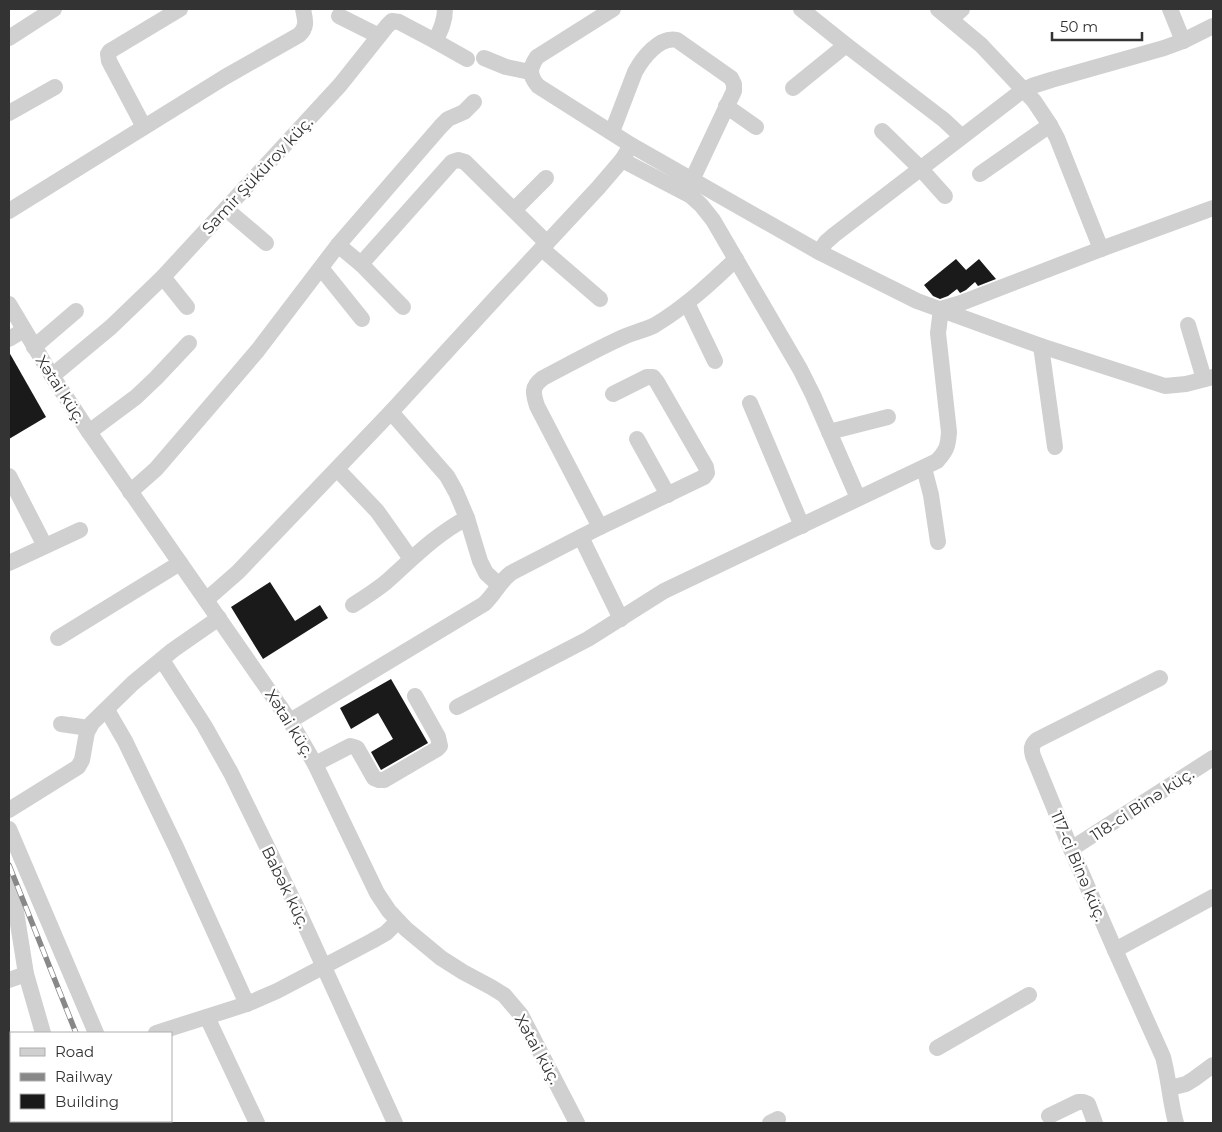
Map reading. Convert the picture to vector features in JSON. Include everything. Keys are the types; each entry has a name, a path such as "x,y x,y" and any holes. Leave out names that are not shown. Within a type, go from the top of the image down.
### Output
{"street":[{"path":"9,38 54,9"},
{"path":"144,127 108,61 108,54 180,9"},
{"path":"9,211 225,77 299,35 304,31 306,24 303,9"},
{"path":"435,41 442,29 445,9"},
{"path":"614,9 537,57 532,63 530,72 538,86 631,145 819,252 917,301 1041,346 1165,386 1180,385 1208,378 1188,324"},
{"path":"801,9 944,120 961,136"},
{"path":"938,9 957,14 981,46 1034,101 1057,138 1100,249"},
{"path":"1170,9 1183,41"},
{"path":"339,16 379,36"},
{"name":"Samir Şükürov küç.","path":"52,376 110,327 163,277 340,86 392,22 400,22 467,59"},
{"path":"819,252 834,235 1023,90 1051,80 1164,48 1213,26"},
{"path":"612,132 640,63 650,51 664,42 672,39 677,40 731,78 734,84 734,92 692,180"},
{"path":"793,88 846,45"},
{"path":"484,58 506,68 530,72"},
{"path":"9,113 55,87"},
{"path":"130,492 156,469 235,377 258,350 338,244 448,119 460,115 474,102"},
{"path":"726,106 756,127"},
{"path":"980,174 1050,125"},
{"path":"882,131 920,168 944,196"},
{"path":"206,600 238,572 338,469 598,188 622,160 631,145"},
{"path":"361,264 452,162 458,160 465,162 514,210 544,246 600,299"},
{"path":"622,160 691,196 713,220 813,395 858,498"},
{"path":"514,210 546,178"},
{"path":"941,309 1213,208"},
{"path":"226,209 266,243"},
{"path":"338,244 404,307"},
{"path":"600,527 538,406 534,396 534,388 543,378 620,338 648,328 687,303 736,260"},
{"path":"321,268 362,320"},
{"path":"163,277 188,307"},
{"path":"687,303 714,361"},
{"name":"Xətai küç.","path":"9,304 52,376 89,432 290,721 315,764 382,902 398,921 422,943 463,972 492,987 509,1000 521,1015 577,1123"},
{"path":"457,707 588,639 664,591 938,461 948,445 949,432 938,333 941,309"},
{"path":"34,347 76,311"},
{"path":"9,339 24,330"},
{"path":"89,432 136,396 189,343"},
{"path":"1041,346 1056,447"},
{"path":"290,721 484,604 493,596 504,578 512,573 600,527 704,477 707,473 706,467 653,377 647,377 613,394"},
{"path":"750,403 802,526"},
{"path":"391,412 447,476 467,518 480,561 486,573 499,585"},
{"path":"830,432 888,417"},
{"path":"637,439 668,495"},
{"path":"924,468 931,495 938,542"},
{"path":"338,469 377,511 411,559"},
{"path":"9,476 45,546"},
{"path":"353,605 384,584 411,559 451,527 467,518"},
{"path":"9,563 80,530"},
{"path":"580,537 622,618"},
{"path":"58,638 180,564"},
{"path":"9,810 78,767 82,760 87,732 92,723 133,684 173,650 218,618"},
{"name":"Babək küç.","path":"162,660 231,773 324,967 395,1123"},
{"name":"117-ci Binə küç.","path":"1160,678 1037,740 1032,744 1031,749 1071,850 1163,1057 1176,1123"},
{"path":"315,764 350,746 354,746 374,778 384,780 437,749 440,746 438,736 415,696"},
{"path":"107,710 125,741 176,847 246,1004"},
{"path":"61,724 89,728"},
{"name":"118-ci Binə küç.","path":"1071,850 1213,758"},
{"path":"9,829 96,1032"},
{"path":"9,884 15,906 26,974 43,1032"},
{"path":"1115,950 1213,896"},
{"path":"159,1032 246,1004 277,991 386,933 398,921"},
{"path":"9,980 26,974"},
{"path":"937,1048 1029,995"},
{"path":"207,1017 257,1123"},
{"path":"1170,1088 1186,1084 1213,1065"},
{"path":"1048,1116 1078,1102 1083,1102 1088,1104 1095,1123"}],"building":[{"path":"956,259 966,270 979,259 996,279 978,286 975,282 960,293 957,289 940,299 933,296 924,285"},
{"path":"9,352 46,417 9,439"},
{"path":"270,582 295,621 320,605 328,618 263,659 231,607"},
{"path":"391,679 428,743 381,770 371,752 393,739 378,713 351,729 340,708"}],"railway":[{"path":"9,865 76,1032"}]}
